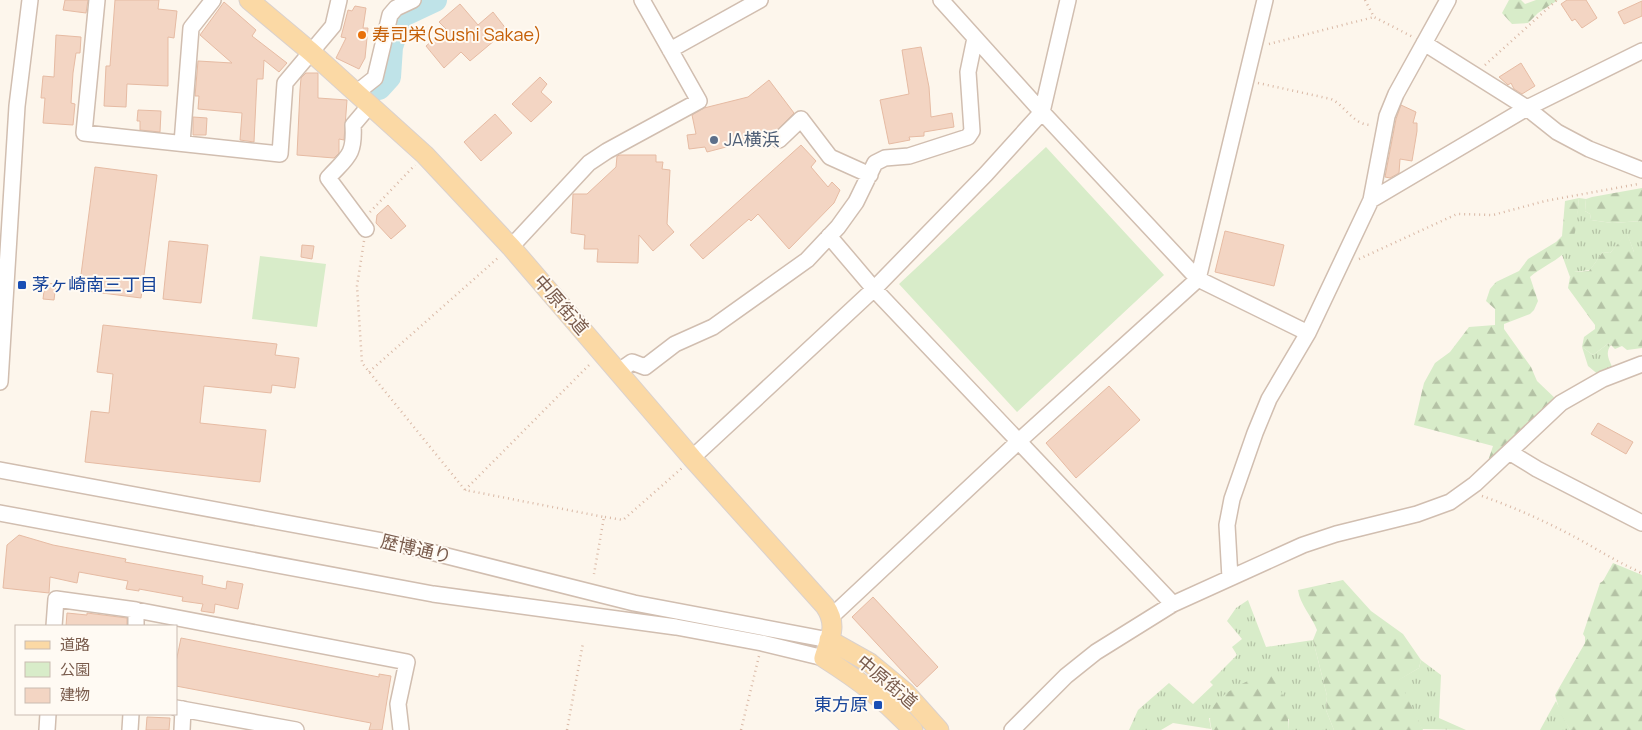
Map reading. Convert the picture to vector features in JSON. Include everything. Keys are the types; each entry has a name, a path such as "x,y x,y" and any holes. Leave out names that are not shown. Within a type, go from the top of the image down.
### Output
{"main road":[{"name":"中原街道","path":"249,0 311,52 425,155 511,247 692,458 832,616"},
{"path":"824,658 829,640 832,616"},
{"name":"中原街道","path":"829,640 870,663 905,692 939,730"},
{"name":"中原街道","path":"824,658 859,680 886,701 913,730"}],"street":[{"path":"0,382 17,106 30,0"},
{"path":"97,0 84,133 280,154 285,83 333,26 339,0"},
{"path":"182,143 190,28 213,0"},
{"path":"366,229 328,178 352,152 354,145 353,125 363,99 375,78 390,14 396,8 413,0"},
{"path":"511,247 589,164 608,151 699,101 642,0"},
{"path":"670,50 760,0"},
{"path":"941,0 1042,112 1198,279 1308,333"},
{"path":"692,458 874,289 986,174 1042,112 1068,0"},
{"path":"832,616 1019,441 1198,279 1266,0"},
{"path":"1230,578 1227,526 1232,499 1255,433 1269,399 1308,333 1371,200 1385,126 1396,94 1448,0"},
{"path":"619,371 632,362 645,367 675,344 713,328 807,260 856,202 875,163 885,158 909,156 968,137 972,132 968,72 975,38"},
{"path":"1424,43 1527,108 1557,132 1590,149 1642,170"},
{"path":"1371,200 1527,108 1642,51"},
{"path":"779,140 801,119 830,157 870,175"},
{"path":"829,236 874,289 1173,604"},
{"path":"1012,730 1066,676 1096,652 1173,604 1304,545 1336,534 1417,514 1450,502 1472,487 1561,403 1603,379 1642,364"},
{"path":"1511,452 1553,477 1642,523"},
{"name":"歴博通り","path":"0,470 400,544 634,603 829,640"},
{"path":"0,513 433,594 676,627 762,643 824,658"},
{"path":"54,625 56,599 136,610 407,662 398,704 401,730"},
{"path":"136,610 136,625"},
{"path":"182,730 180,708 255,726 296,730"},
{"path":"47,730 48,715"},
{"path":"130,730 131,715"}],"path":[{"path":"1364,0 1374,17 1424,43"},
{"path":"1475,75 1557,0"},
{"path":"1254,48 1374,17"},
{"path":"1246,80 1331,98 1339,102 1357,122 1366,125 1385,126"},
{"path":"425,155 368,214 357,286 362,363 465,490 623,520 692,458"},
{"path":"1337,269 1457,214 1493,215 1545,201 1642,183"},
{"path":"369,372 511,247"},
{"path":"465,490 603,352"},
{"path":"1472,487 1480,495 1526,513 1591,546 1615,561 1642,573"},
{"path":"594,574 604,517"},
{"path":"567,730 583,643"},
{"path":"741,730 762,643"}],"green space":[{"path":"1509,0 1521,0 1525,4 1536,0 1558,0 1538,13 1528,23 1512,24 1502,13"},
{"path":"1046,147 1164,275 1017,412 899,284"},
{"path":"1642,188 1642,221 1612,223 1591,220 1590,214 1585,211 1586,199"},
{"path":"1579,198 1586,199 1585,211 1590,214 1591,220 1612,223 1642,221 1642,252 1634,252 1627,234 1610,253 1603,252 1590,270 1574,272 1570,277 1562,255 1573,235"},
{"path":"1579,198 1576,228 1568,249 1530,277 1538,301 1534,310 1530,314 1504,324 1504,329 1531,367 1537,381 1558,401 1492,464 1488,461 1493,446 1414,425 1424,383 1435,363 1450,352 1469,327 1495,325 1495,309 1486,301 1490,289 1496,282 1519,271 1528,259 1556,242 1562,236 1565,201"},
{"path":"1627,233 1634,252 1642,252 1642,348 1627,350 1622,346 1615,349 1609,343 1593,355 1582,347 1584,337 1595,329 1595,325 1568,288 1570,277 1573,272 1589,271 1603,252 1610,253"},
{"path":"260,256 326,264 317,327 252,319"},
{"path":"1609,343 1611,345 1608,351 1609,361 1614,371 1600,376 1588,366 1582,347 1593,355"},
{"path":"1613,563 1642,575 1642,730 1570,730 1560,712 1555,695 1585,643 1583,634 1600,583"},
{"path":"1343,580 1371,611 1403,634 1421,660 1419,668 1399,680 1423,730 1334,730 1326,710 1327,696 1313,640 1317,630 1301,601 1298,590"},
{"path":"1248,600 1266,647 1313,640 1327,696 1326,710 1334,730 1288,730 1289,719 1209,718 1211,729 1173,723 1161,730 1129,730 1138,710 1169,683 1193,704 1213,685 1210,682 1237,655 1232,647 1242,639 1227,621 1236,608"},
{"path":"1421,660 1441,675 1439,718 1466,730 1422,729 1398,680 1419,668"},
{"path":"1263,674 1270,674 1282,693 1287,707 1288,730 1212,730 1210,719 1212,710 1217,702 1234,688"},
{"path":"1556,701 1570,730 1540,730"}],"building":[{"path":"65,0 88,0 86,13 63,10"},
{"path":"115,0 159,0 158,9 177,11 174,38 168,37 168,86 127,84 126,107 104,106 106,66 110,66"},
{"path":"1567,0 1586,0 1597,18 1582,28 1575,19 1572,21 1561,4"},
{"path":"1642,1 1642,16 1624,24 1618,12"},
{"path":"224,2 256,30 252,36 287,63 279,72 264,60 263,79 257,79 254,142 240,140 242,113 198,109 199,96 195,96 198,61 232,63 200,35"},
{"path":"460,4 478,25 493,12 507,30 470,61 461,52 444,68 426,46 446,29 439,22"},
{"path":"355,6 366,8 363,28 368,28 365,58 359,69 336,58 346,38 341,37 348,10 352,11"},
{"path":"56,35 81,37 80,53 76,53 73,73 71,103 75,104 73,125 43,123 45,98 41,98 43,76 54,77"},
{"path":"921,47 929,87 931,117 952,113 954,127 924,132 924,136 909,137 910,140 889,144 880,100 909,94 902,50"},
{"path":"1521,63 1535,86 1522,94 1514,89 1511,83 1508,85 1499,77"},
{"path":"306,73 318,73 318,98 347,100 344,140 339,139 339,153 334,158 297,155 301,78"},
{"path":"540,77 547,84 541,92 552,102 531,122 512,104"},
{"path":"769,80 794,113 772,135 707,152 705,147 689,149 687,135 696,134 692,115 704,108 748,97"},
{"path":"1401,105 1416,112 1413,123 1417,123 1417,131 1412,161 1400,159 1399,173 1390,178 1385,177 1396,119"},
{"path":"138,110 161,111 160,132 140,130 140,121 137,121"},
{"path":"495,114 512,133 481,161 464,142"},
{"path":"193,117 207,118 206,135 193,135"},
{"path":"801,145 816,161 811,167 828,187 832,182 840,190 834,203 789,249 758,214 751,221 749,219 703,259 690,245"},
{"path":"656,155 656,162 663,162 662,169 670,170 667,224 674,232 653,251 639,235 638,263 597,262 598,249 584,249 585,235 571,233 573,194 587,194 616,167 617,156"},
{"path":"95,167 157,175 141,298 79,290"},
{"path":"388,205 406,226 391,239 376,223 377,215"},
{"path":"1225,231 1284,245 1274,286 1215,272"},
{"path":"169,241 208,245 201,303 163,299"},
{"path":"302,245 314,246 312,259 301,257"},
{"path":"45,283 56,284 54,300 43,299"},
{"path":"103,325 277,344 275,355 299,358 295,388 272,385 271,393 204,386 200,423 266,430 260,482 85,462 91,411 109,413 113,374 97,372"},
{"path":"1109,386 1140,420 1076,478 1046,443"},
{"path":"1598,423 1633,442 1626,454 1591,434"},
{"path":"19,535 53,545 126,559 125,562 203,576 202,584 226,589 227,581 243,584 238,609 215,604 214,613 201,611 203,604 182,601 183,597 139,589 139,591 126,589 128,581 79,572 77,583 50,577 49,593 3,588 7,545"},
{"path":"873,597 938,667 917,687 852,617"},
{"path":"67,613 87,615 87,613 127,618 127,625 66,625"},
{"path":"181,638 379,677 379,674 391,676 382,730 369,730 371,723 178,686 178,652"},
{"path":"147,717 170,718 169,730 146,730"}],"waterway":[{"path":"379,88 389,77 391,47 401,16 435,0"}],"place":[{"name":"寿司栄(Sushi Sakae)","path":"362,35"},
{"name":"JA横浜","path":"714,140"},
{"name":"茅ヶ崎南三丁目","path":"22,285"},
{"name":"東方原","path":"878,705"}]}
